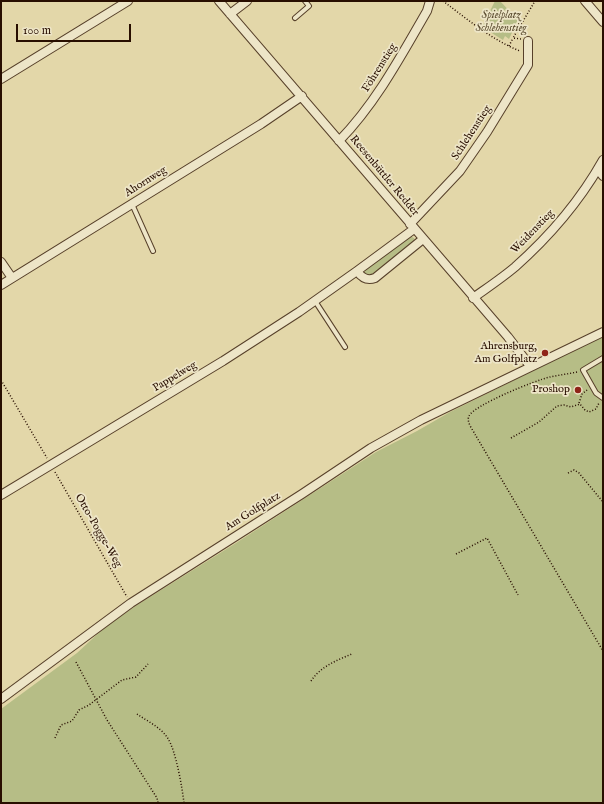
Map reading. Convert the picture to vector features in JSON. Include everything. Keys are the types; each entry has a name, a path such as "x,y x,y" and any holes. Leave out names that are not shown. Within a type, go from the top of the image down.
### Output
{"street":[{"path":"1,79 128,1"},
{"name":"Reesenbüttler Redder","path":"219,1 508,337 530,366"},
{"path":"230,14 247,1"},
{"name":"Föhrenstieg","path":"340,141 378,94 427,11 430,1"},
{"path":"584,1 603,22"},
{"name":"Schlehenstieg","path":"412,226 460,172 487,132 528,65 528,41"},
{"name":"Ahornweg","path":"1,285 261,124 302,96"},
{"name":"Weidenstieg","path":"473,298 514,268 553,230 600,173 603,160"},
{"name":"Pappelweg","path":"1,495 223,361 316,301 357,272 412,226"},
{"path":"357,272 361,276 370,280 423,239"},
{"path":"1,262 12,278"},
{"name":"Am Golfplatz","path":"1,699 131,603 302,494 371,448 421,420 603,332"}],"lane":[{"path":"295,18 309,6 305,1"},
{"path":"132,204 152,251"},
{"path":"316,301 345,347"},
{"path":"603,358 583,370 596,393 603,398"}],"path":[{"path":"443,1 478,27 508,46 528,54"},
{"path":"508,46 535,1"},
{"path":"513,38 528,41"},
{"path":"583,370 530,383 473,411 468,417 468,420 603,651"},
{"name":"Otto-Pogge-Weg","path":"1,380 131,603"},
{"path":"511,438 539,422 557,406 564,405 570,407 576,404 582,393 593,387"},
{"path":"576,404 582,405 587,411 594,410 603,398"},
{"path":"568,473 574,470 579,473 603,502"},
{"path":"456,554 487,538 518,595"},
{"path":"311,681 329,664 352,654"},
{"path":"76,662 107,720 157,798 158,803"},
{"path":"55,738 61,726 72,721 79,710 97,700 122,680 136,677 148,664"},
{"path":"137,714 161,730 167,737 173,751 184,803"}],"green space":[{"name":"Spielplatz Schlehenstieg","path":"495,1 500,1 518,20 509,39 505,36 503,40 482,27"},
{"path":"410,236 414,238 415,241 370,277 363,272"},
{"path":"603,336 603,803 1,803 1,709 77,653 104,628 134,607 376,452 450,412"}],"place":[{"name":"Ahrensburg, Am Golfplatz","path":"545,353"},
{"name":"Proshop","path":"578,390"}]}
